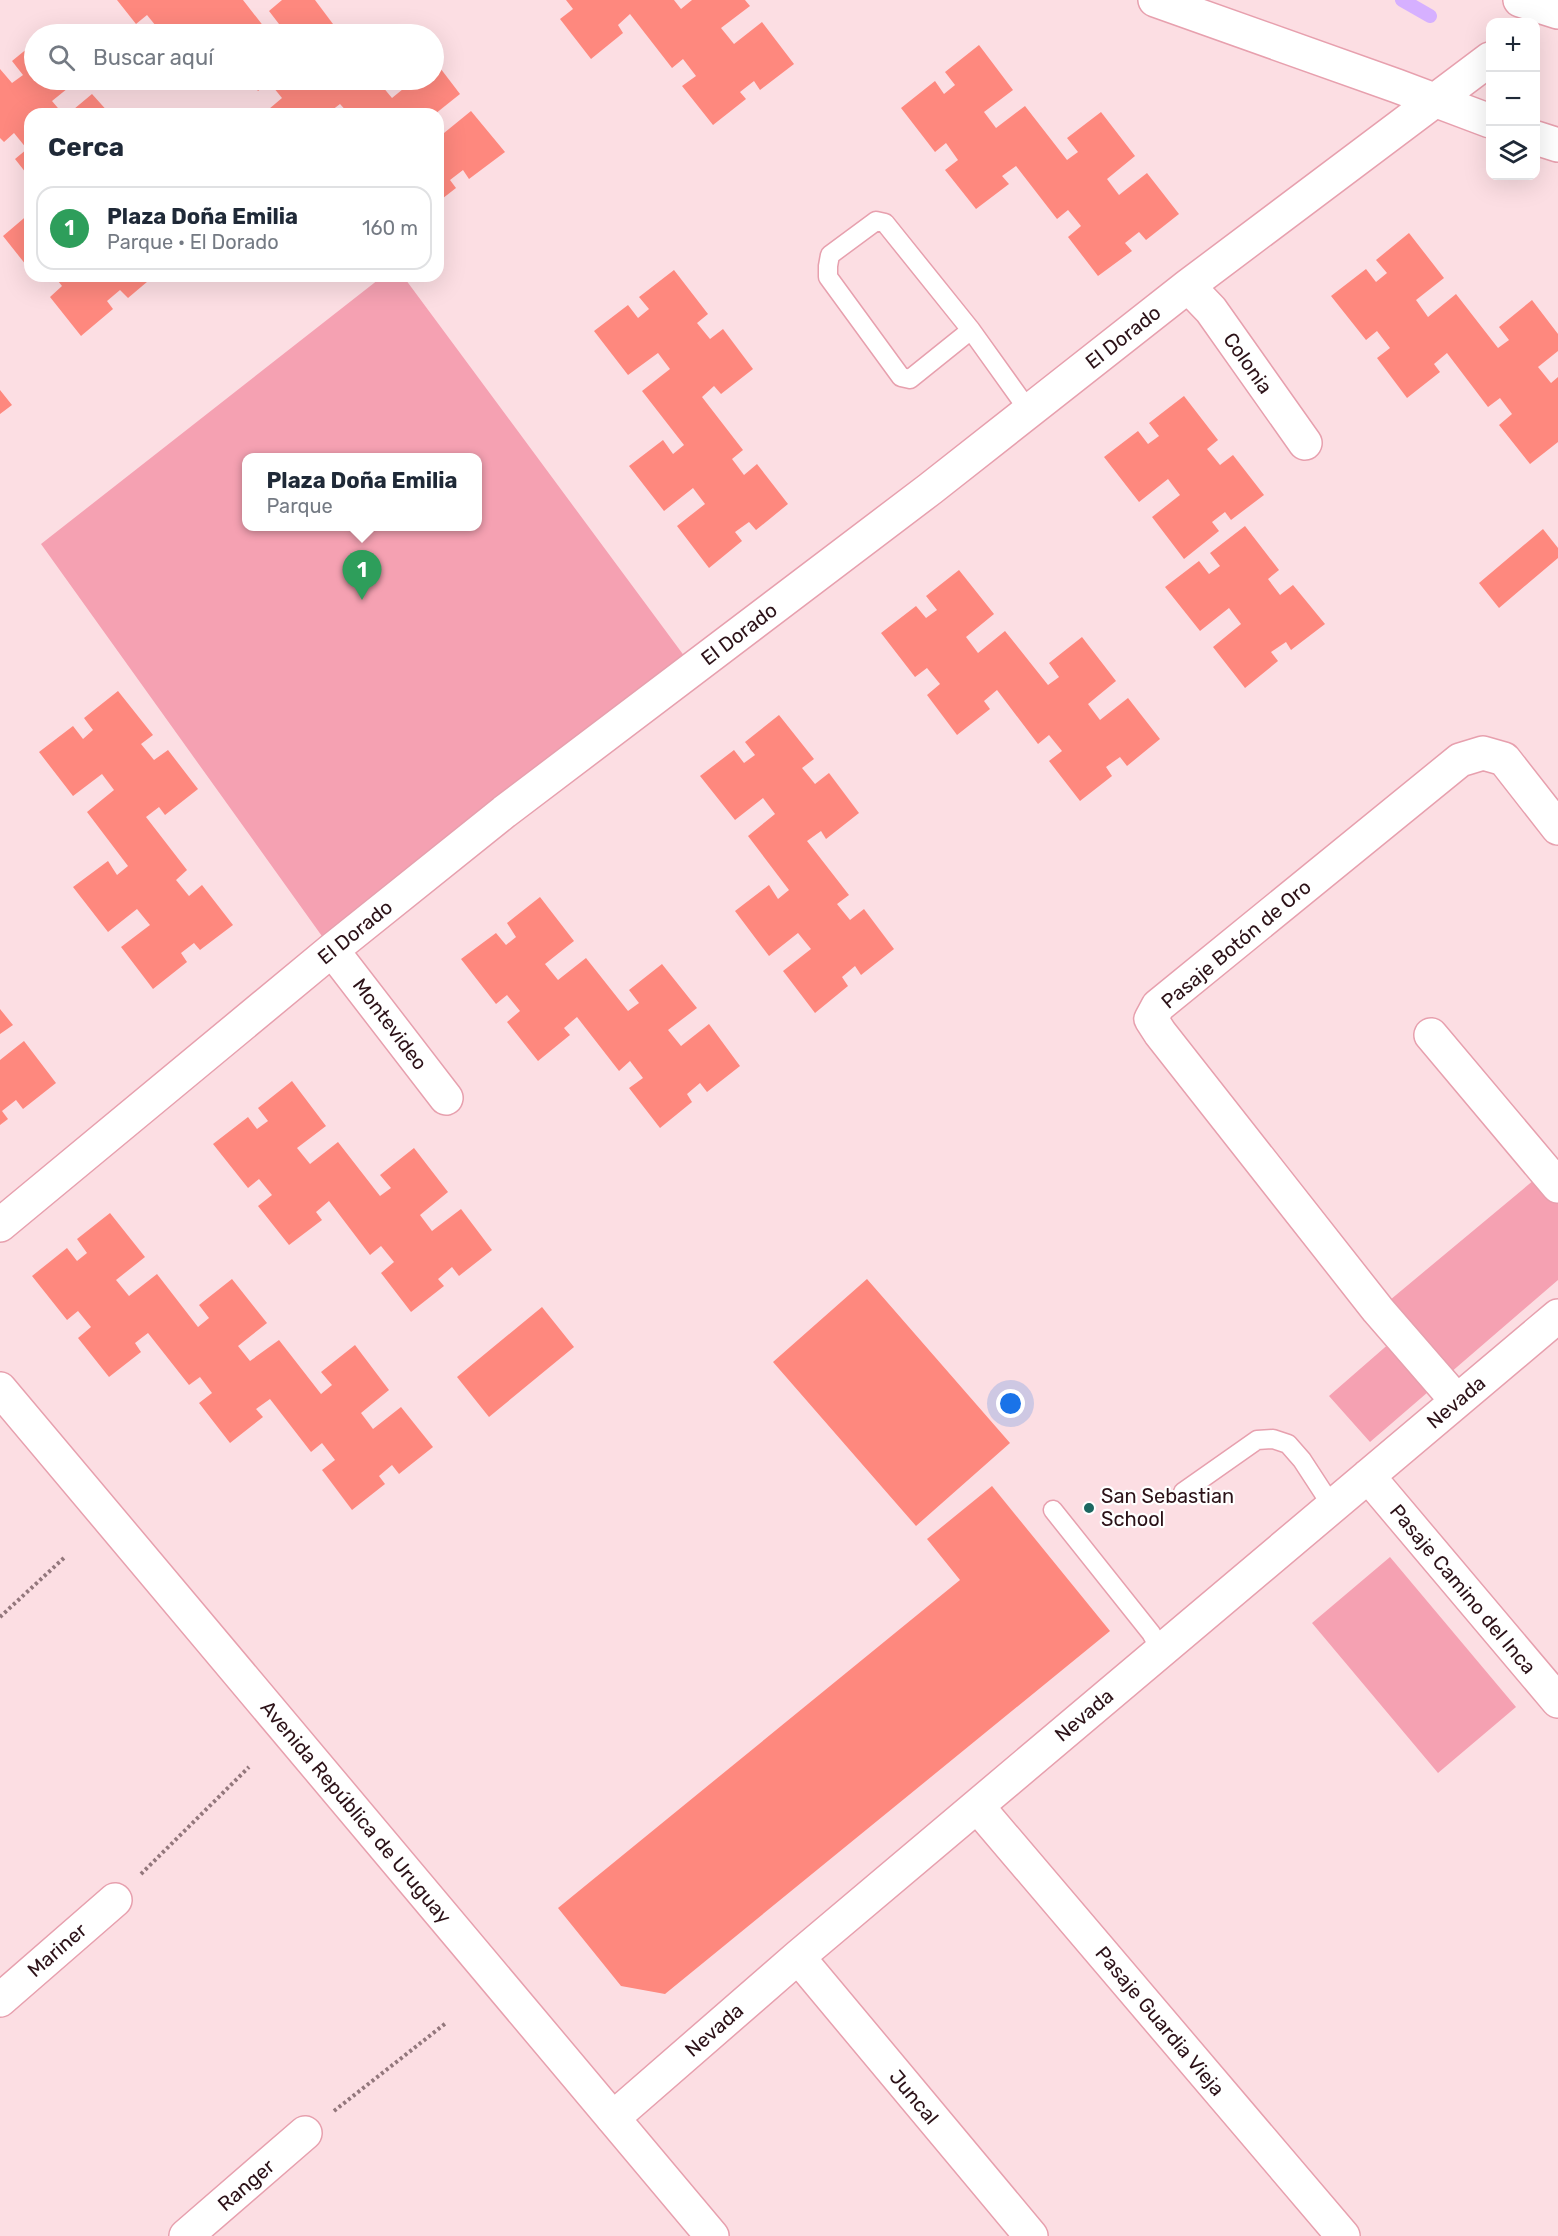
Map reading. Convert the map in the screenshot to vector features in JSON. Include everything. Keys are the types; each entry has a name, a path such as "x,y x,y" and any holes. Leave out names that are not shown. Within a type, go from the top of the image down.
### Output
{"street":[{"path":"1155,0 1486,120"},
{"path":"1520,0 1551,13"},
{"name":"El Dorado","path":"0,1225 332,950 504,812 930,489 1188,286 1486,63"},
{"path":"1540,139 1558,146"},
{"name":"Colonia","path":"1188,286 1211,310 1305,443"},
{"name":"Pasaje Botón de Oro","path":"1456,1401 1371,1301 1151,1019 1158,1006 1460,760 1483,753 1504,759 1558,828"},
{"name":"Montevideo","path":"332,950 446,1098"},
{"path":"1431,1035 1558,1186"},
{"name":"Nevada","path":"613,2118 798,1957 1558,1316"},
{"name":"Avenida República de Uruguay","path":"0,1389 712,2236"},
{"name":"Pasaje Camino del Inca","path":"1368,1476 1558,1701"},
{"name":"Pasaje Guardia Vieja","path":"977,1806 1343,2236"},
{"name":"Mariner","path":"0,2000 115,1900"},
{"name":"Juncal","path":"798,1957 1030,2236"},
{"name":"Ranger","path":"186,2236 305,2133"}],"lane":[{"path":"971,330 910,379 902,377 828,277 830,255 876,220 885,223 971,330 1029,411"},
{"path":"1183,1492 1257,1440 1273,1439 1288,1444 1302,1460 1332,1506"},
{"path":"1053,1510 1140,1618 1161,1651"}],"path":[{"path":"0,1617 66,1556"},
{"path":"115,1900 249,1767"},
{"path":"305,2133 446,2023"}],"shaded area":[{"path":"375,282 407,282 685,657 324,939 41,544"},
{"path":"1558,1160 1558,1280 1370,1442 1329,1396 1399,1335 1378,1310"},
{"path":"1390,1557 1516,1707 1438,1773 1312,1623"}],"building":[{"path":"117,0 243,0 262,24 154,24 147,15 136,24"},
{"path":"282,0 315,0 333,24 279,24 269,11"},
{"path":"566,0 674,0 681,9 692,0 745,0 750,6 721,28 734,44 762,22 794,64 760,90 754,81 740,92 746,99 713,125 682,86 696,76 683,59 672,68 630,14 618,25 623,33 591,59 560,19 573,9"},
{"path":"979,45 1013,90 984,112 996,128 1025,106 1067,160 1078,152 1067,138 1101,112 1135,156 1107,179 1119,195 1147,173 1179,214 1146,240 1139,232 1125,243 1132,251 1098,276 1068,237 1081,226 1068,210 1057,219 1016,166 1002,176 1009,184 976,209 945,170 958,160 946,143 935,152 901,108 935,81 944,94 955,85 945,72"},
{"path":"24,51 24,90 66,90 52,101 58,108 24,108 24,145 14,133 4,142 0,138 0,69 12,83 23,75 12,61"},
{"path":"444,73 460,94 442,108 344,108 340,104 335,108 270,108 282,98 276,90 385,90 392,98 402,90 444,90"},
{"path":"92,94 105,108 75,108"},
{"path":"471,111 505,152 469,179 463,170 450,180 456,188 444,197 444,133"},
{"path":"24,152 24,170 15,159"},
{"path":"24,218 24,262 3,236"},
{"path":"1409,233 1444,278 1416,300 1428,317 1456,294 1498,348 1509,340 1499,327 1532,300 1558,334 1558,351 1538,367 1551,383 1558,377 1558,442 1530,464 1499,425 1512,414 1500,398 1488,407 1447,353 1434,364 1440,372 1407,398 1377,358 1390,348 1377,331 1366,340 1331,296 1366,269 1376,282 1387,273 1376,260"},
{"path":"674,270 708,314 697,323 710,339 723,329 753,369 721,394 714,386 702,397 743,450 732,459 744,475 757,464 788,504 756,530 749,522 735,532 742,541 709,568 677,526 705,504 693,488 664,511 629,466 663,440 673,454 684,445 642,391 670,369 658,353 628,375 594,331 628,305 638,318 649,309 639,297"},
{"path":"59,282 147,282 128,298 120,290 107,301 113,309 81,336 50,297 62,286"},
{"path":"0,390 12,405 0,414"},
{"path":"1184,396 1218,440 1207,449 1220,465 1233,455 1264,495 1231,520 1225,512 1212,522 1219,531 1184,559 1152,517 1180,495 1168,479 1139,502 1104,457 1138,431 1148,444 1159,436 1149,423"},
{"path":"1245,526 1279,570 1268,579 1280,595 1293,585 1325,624 1291,650 1286,642 1271,652 1278,661 1245,688 1213,647 1241,624 1229,608 1200,631 1165,587 1199,561 1209,574 1220,566 1210,553"},
{"path":"1543,529 1558,548 1558,558 1499,608 1479,583"},
{"path":"959,570 994,614 966,637 978,653 1005,631 1048,685 1059,677 1049,663 1082,637 1116,681 1088,704 1100,720 1128,698 1160,739 1127,766 1120,757 1106,767 1112,776 1080,801 1049,761 1062,751 1049,735 1038,744 997,690 984,701 990,709 957,735 927,695 940,684 927,668 915,677 881,633 916,606 926,618 937,610 926,596"},
{"path":"118,691 153,735 141,744 154,760 168,750 198,789 165,815 159,807 146,817 187,870 176,880 189,896 202,885 233,925 200,950 194,943 181,953 187,962 153,989 121,947 150,925 137,909 108,932 73,887 108,861 117,875 128,866 87,812 114,790 102,774 73,796 39,752 73,726 83,739 93,730 84,718"},
{"path":"779,715 814,759 802,768 815,784 829,773 859,813 826,839 821,831 807,841 849,895 837,904 850,920 864,909 894,949 861,975 855,966 842,977 848,986 815,1013 783,971 811,949 798,933 769,956 735,911 769,885 778,899 789,890 748,836 775,814 763,798 735,820 700,776 734,750 744,763 755,755 745,742"},
{"path":"540,897 574,941 545,964 558,980 586,958 628,1011 639,1003 629,990 662,964 697,1008 668,1030 681,1046 709,1024 740,1066 707,1092 700,1083 687,1094 692,1102 660,1128 629,1088 643,1078 630,1061 619,1071 577,1017 564,1028 570,1035 538,1061 507,1022 520,1011 507,995 496,1004 461,959 496,933 506,945 516,937 507,923"},
{"path":"0,1009 13,1025 0,1034"},
{"path":"24,1041 56,1083 23,1109 16,1100 2,1111 8,1119 0,1125 0,1060"},
{"path":"292,1081 326,1126 297,1148 310,1164 338,1142 380,1196 391,1188 380,1175 414,1148 448,1192 420,1215 432,1231 461,1209 492,1250 459,1276 452,1267 438,1279 444,1286 411,1312 381,1273 394,1262 381,1246 370,1255 329,1201 316,1212 322,1220 289,1245 258,1206 272,1195 259,1179 248,1188 213,1144 248,1117 257,1129 268,1121 258,1108"},
{"path":"110,1213 145,1257 116,1280 129,1296 157,1274 198,1327 209,1318 199,1305 232,1279 267,1323 238,1346 250,1361 279,1340 321,1394 332,1385 321,1372 355,1345 389,1390 361,1413 373,1429 401,1407 433,1447 399,1474 392,1465 379,1476 385,1484 352,1510 322,1470 335,1460 322,1443 311,1452 270,1399 256,1409 263,1417 230,1443 199,1403 212,1393 200,1377 189,1385 148,1333 135,1343 141,1352 109,1377 78,1338 91,1327 78,1311 67,1320 32,1276 67,1248 77,1261 87,1253 77,1239"},
{"path":"867,1279 1010,1443 916,1526 773,1362"},
{"path":"542,1307 574,1347 489,1417 457,1377"},
{"path":"992,1486 1110,1631 665,1994 621,1986 558,1908 960,1580 927,1539"}],"waterway":[{"path":"1402,0 1430,16"}],"place":[{"name":"Plaza Doña Emilia","path":"362,600"},
{"name":"San Sebastian School","path":"1089,1508"}]}
